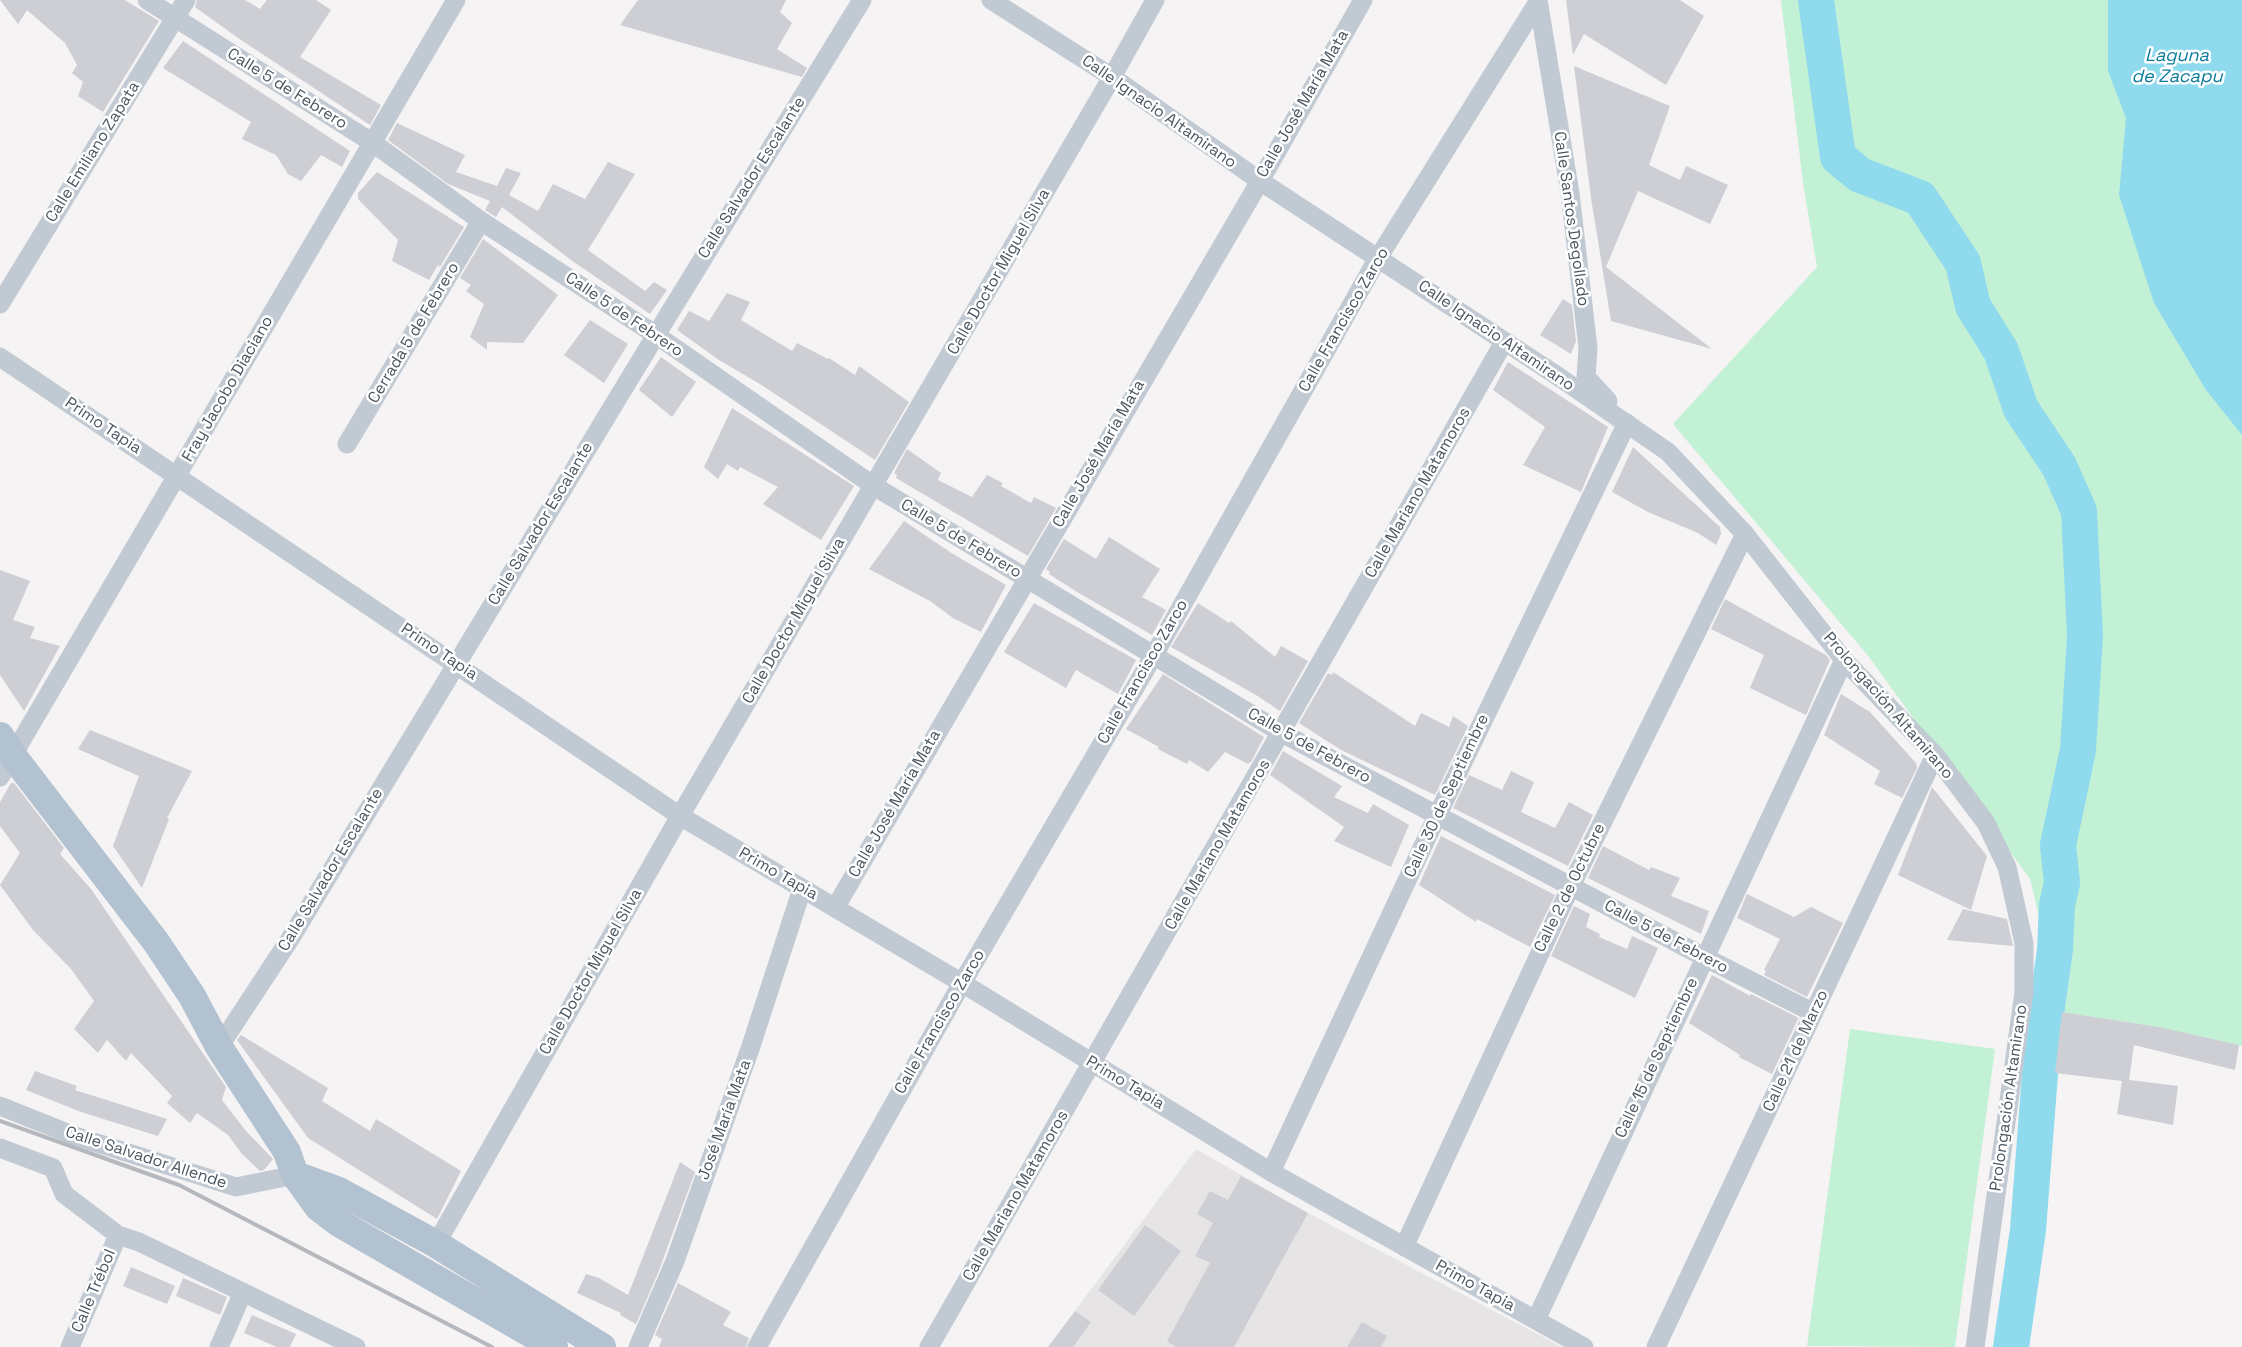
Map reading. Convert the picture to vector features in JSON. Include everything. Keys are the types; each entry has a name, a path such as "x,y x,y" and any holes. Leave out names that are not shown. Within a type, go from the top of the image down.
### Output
{"main road":[{"path":"4,756 156,942 192,996 219,1047 286,1152 295,1175 318,1207 339,1223 554,1347"},
{"path":"295,1175 339,1191 436,1244 602,1347"}],"street":[{"name":"Calle 5 de Febrero","path":"147,0 372,143 481,221 656,335 874,486 1282,733 1704,958 1814,1013"},
{"name":"Calle Emiliano Zapata","path":"0,304 186,0"},
{"name":"Fray Jacobo Diaciano","path":"4,756 177,476 456,0"},
{"name":"Calle Salvador Escalante","path":"219,1047 290,939 656,335 862,0"},
{"name":"Calle Ignacio Altamirano","path":"991,0 1112,77 1260,181 1627,423"},
{"name":"Calle Doctor Miguel Silva","path":"436,1244 680,816 874,486 1155,0"},
{"name":"Calle José María Mata","path":"835,908 1260,181 1363,0"},
{"name":"Calle Francisco Zarco","path":"758,1347 962,983 1154,655 1378,258 1538,1"},
{"name":"Calle Santos Degollado","path":"1538,1 1570,193 1588,348 1586,377"},
{"name":"Cerrada 5 de Febrero","path":"348,444 481,221"},
{"name":"Calle Mariano Matamoros","path":"929,1347 1093,1064 1504,342"},
{"name":"Primo Tapia","path":"0,357 680,816 962,983 1271,1172 1584,1347"},
{"path":"1559,377 1586,377 1627,423"},
{"name":"Prolongación Altamirano","path":"1627,423 1668,452 1745,534 1844,660 1935,755 1986,823 2007,867 2024,943 2024,992 1975,1347"},
{"name":"Calle 30 de Septiembre","path":"1271,1172 1437,816 1627,423"},
{"name":"Calle 2 de Octubre","path":"1404,1247 1571,886 1745,534"},
{"name":"Calle 15 de Septiembre","path":"1536,1320 1844,660"},
{"name":"Calle 21 de Marzo","path":"1656,1347 1935,755"},
{"name":"José María Mata","path":"638,1347 678,1252 752,1046 802,889"},
{"name":"Calle Salvador Allende","path":"0,1106 74,1136 236,1187 295,1175"},
{"path":"0,1148 53,1168 64,1194 118,1236 139,1242 356,1347"},
{"name":"Calle Trébol","path":"70,1347 118,1236"},
{"path":"220,1347 243,1292"}],"shaded area":[{"path":"1196,1149 1308,1213 1562,1347 1048,1347"}],"green space":[{"path":"1781,0 2242,0 2242,1046 2145,1025 2062,1012 2030,879 1869,657 1673,424 1817,267 1803,183"},
{"path":"1850,1029 1995,1049 1955,1347 1807,1346"}],"water":[{"name":"Laguna de Zacapu","path":"2108,0 2242,0 2242,435 2206,390 2154,303 2119,195 2126,118 2108,71"}],"building":[{"path":"0,0 125,0 159,21 103,112 78,96 83,82 72,73 77,65 65,43 27,10 18,24"},
{"path":"197,0 245,0 260,9 267,0 316,0 331,10 300,57 381,105 370,125 238,38 195,7"},
{"path":"638,0 786,0 780,12 792,23 777,49 807,68 802,77 620,25"},
{"path":"1566,0 1680,0 1704,16 1666,85 1584,34 1573,55"},
{"path":"183,41 350,151 342,167 321,155 301,181 288,174 276,155 242,139 251,122 163,68"},
{"path":"1574,66 1670,106 1649,165 1680,180 1686,166 1728,185 1710,224 1638,191 1606,267 1712,349 1611,321 1591,198"},
{"path":"397,123 465,155 456,172 497,186 506,168 521,173 509,195 538,211 553,184 585,199 608,162 635,174 588,250 645,291 654,282 667,290 650,314 571,260 502,207 496,217 485,210 490,201 448,184 388,140"},
{"path":"377,172 464,227 440,267 438,265 429,280 392,261 398,240 358,199 358,193"},
{"path":"483,239 558,295 523,343 487,342 487,350 470,337 484,304 466,291 471,285 460,278"},
{"path":"727,293 750,302 741,320 792,351 797,343 829,358 855,375 859,366 909,402 875,460 760,384 719,360 677,330 689,311 709,321"},
{"path":"1563,299 1572,305 1576,341 1571,354 1540,335"},
{"path":"590,320 628,344 604,383 564,355"},
{"path":"661,357 696,382 672,417 639,390"},
{"path":"1508,362 1608,427 1581,492 1523,465 1545,427 1493,390"},
{"path":"732,408 854,486 821,540 763,504 778,487 740,467 738,471 727,464 718,479 704,467"},
{"path":"1633,447 1720,527 1721,534 1716,545 1698,533 1648,512 1612,492"},
{"path":"907,449 941,473 938,480 972,497 987,475 1003,483 1001,486 1031,503 1034,497 1056,508 1028,556 896,478 897,475 894,473"},
{"path":"904,521 953,554 1006,585 981,632 953,618 930,601 869,569"},
{"path":"1109,537 1160,569 1142,597 1166,610 1152,635 1077,592 1049,574 1050,572 1046,569 1064,539 1096,559"},
{"path":"0,570 30,581 13,620 35,627 30,638 60,646 24,711 0,675"},
{"path":"1725,599 1826,655 1830,660 1806,715 1750,688 1764,655 1711,629"},
{"path":"1034,603 1136,660 1118,694 1076,670 1066,688 1004,652"},
{"path":"1198,603 1229,623 1231,621 1275,657 1281,646 1308,661 1280,711 1256,695 1171,647"},
{"path":"1333,672 1415,726 1421,713 1449,727 1453,716 1468,726 1435,795 1341,750 1299,723 1328,673 1332,675"},
{"path":"1163,674 1264,737 1251,762 1248,764 1225,752 1208,772 1189,760 1187,764 1158,749 1159,747 1126,729"},
{"path":"1841,694 1870,712 1916,763 1917,768 1902,798 1874,784 1880,771 1824,735"},
{"path":"90,730 192,771 167,818 169,819 142,888 113,846 139,776 78,749"},
{"path":"1283,751 1342,786 1334,797 1368,813 1373,804 1409,825 1391,867 1334,841 1344,827 1270,775"},
{"path":"1511,771 1534,782 1521,812 1555,828 1569,802 1593,815 1568,866 1453,808 1469,775 1502,790"},
{"path":"11,783 14,783 64,848 60,854 91,889 226,1087 222,1100 246,1131 273,1159 264,1170 260,1171 242,1154 228,1135 197,1113 190,1123 167,1103 172,1096 131,1053 126,1061 107,1040 98,1053 74,1029 94,1001 71,969 33,930 0,885 20,853 0,826 0,802"},
{"path":"1932,787 1987,856 1971,910 1898,875"},
{"path":"1441,836 1555,895 1530,947 1477,919 1476,922 1419,885"},
{"path":"1603,846 1649,870 1651,867 1680,878 1671,896 1709,911 1701,934 1588,878"},
{"path":"1747,894 1794,917 1811,907 1843,923 1807,997 1764,975 1766,971 1764,970 1780,939 1737,918"},
{"path":"1574,906 1590,914 1586,927 1600,934 1599,937 1627,949 1632,936 1658,948 1635,998 1551,956"},
{"path":"1963,909 2007,919 2013,946 1947,940"},
{"path":"1712,975 1750,996 1751,994 1797,1017 1798,1019 1772,1074 1739,1057 1740,1055 1689,1023"},
{"path":"2062,1012 2159,1027 2239,1045 2235,1070 2134,1045 2129,1080 2178,1086 2173,1125 2117,1114 2122,1081 2055,1073"},
{"path":"241,1035 328,1088 322,1101 370,1131 376,1119 461,1171 437,1219 308,1138 237,1040"},
{"path":"35,1071 77,1086 75,1090 167,1119 158,1136 81,1112 26,1090"},
{"path":"680,1162 695,1172 658,1273 636,1324 620,1315 621,1313 577,1293 586,1274 599,1278 628,1295"},
{"path":"1241,1176 1308,1213 1234,1347 1176,1347 1167,1341 1210,1263 1195,1256 1213,1223 1197,1214 1210,1191 1228,1200"},
{"path":"1145,1225 1181,1251 1134,1316 1098,1290"},
{"path":"131,1267 175,1286 167,1304 123,1286"},
{"path":"183,1278 227,1297 220,1315 176,1296"},
{"path":"678,1283 731,1312 723,1325 749,1338 746,1347 659,1347 662,1339 655,1335"},
{"path":"1075,1311 1091,1322 1073,1347 1048,1347"},
{"path":"252,1315 296,1334 290,1347 277,1347 244,1333"},
{"path":"1362,1322 1387,1336 1381,1347 1347,1347"}],"waterway":[{"path":"1816,0 1838,157 1860,175 1920,198 1963,263 1973,306 2001,351 2021,409 2059,466 2079,511 2085,636 2078,750 2058,845 2062,883 2057,905 2055,950 2043,1035 2028,1230 2011,1347"}],"railway":[{"path":"0,1121 179,1185 492,1347"}]}
